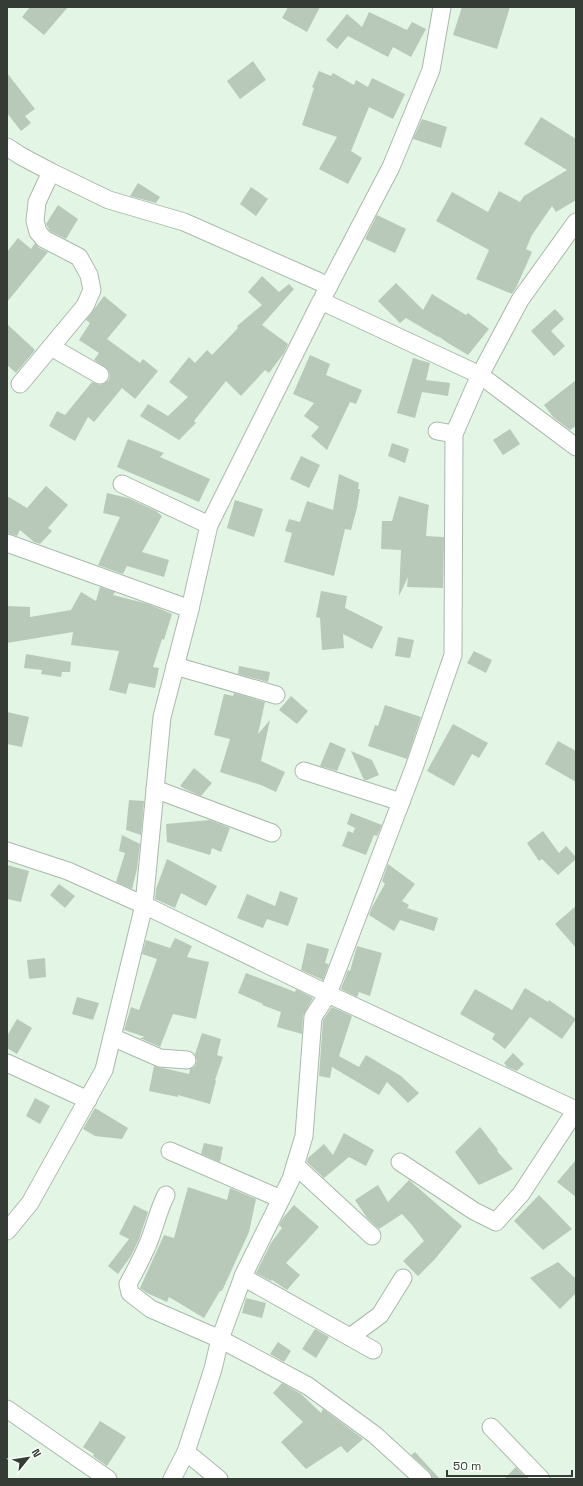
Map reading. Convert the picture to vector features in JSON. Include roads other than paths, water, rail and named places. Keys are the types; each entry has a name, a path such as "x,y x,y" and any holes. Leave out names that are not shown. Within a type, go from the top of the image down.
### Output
{"street":[{"path":"10,1223 30,1203 104,1070 144,905 162,717 190,609 209,525 321,301 391,168 428,77 442,7"},
{"path":"7,147 51,172 109,200 184,222 329,286"},
{"path":"20,384 85,306 92,290 89,275 79,257 44,239 38,232 35,221 38,202 51,172"},
{"path":"172,1479 186,1452 213,1369 220,1339 243,1277 291,1179 304,1136 313,1017 328,994 401,802 452,655 446,433 480,375 520,300 576,222"},
{"path":"321,301 480,375 576,447"},
{"path":"51,347 100,375"},
{"path":"122,484 209,525"},
{"path":"7,543 190,609"},
{"path":"175,666 276,695"},
{"path":"304,771 401,802"},
{"path":"155,789 272,833"},
{"path":"7,852 68,871 144,905 328,994 576,1110 521,1194 496,1222 474,1211 400,1162"},
{"path":"112,1037 160,1058 187,1060"},
{"path":"7,1063 88,1100"},
{"path":"170,1151 281,1199"},
{"path":"295,1166 372,1236"},
{"path":"166,1195 159,1210 146,1249 128,1284 130,1293 151,1309 220,1339 308,1386 374,1435 423,1479"},
{"path":"243,1277 373,1350"},
{"path":"350,1337 380,1315 403,1278"},
{"path":"7,1408 108,1479"},
{"path":"491,1427 541,1479"},
{"path":"186,1452 219,1479"}]}
